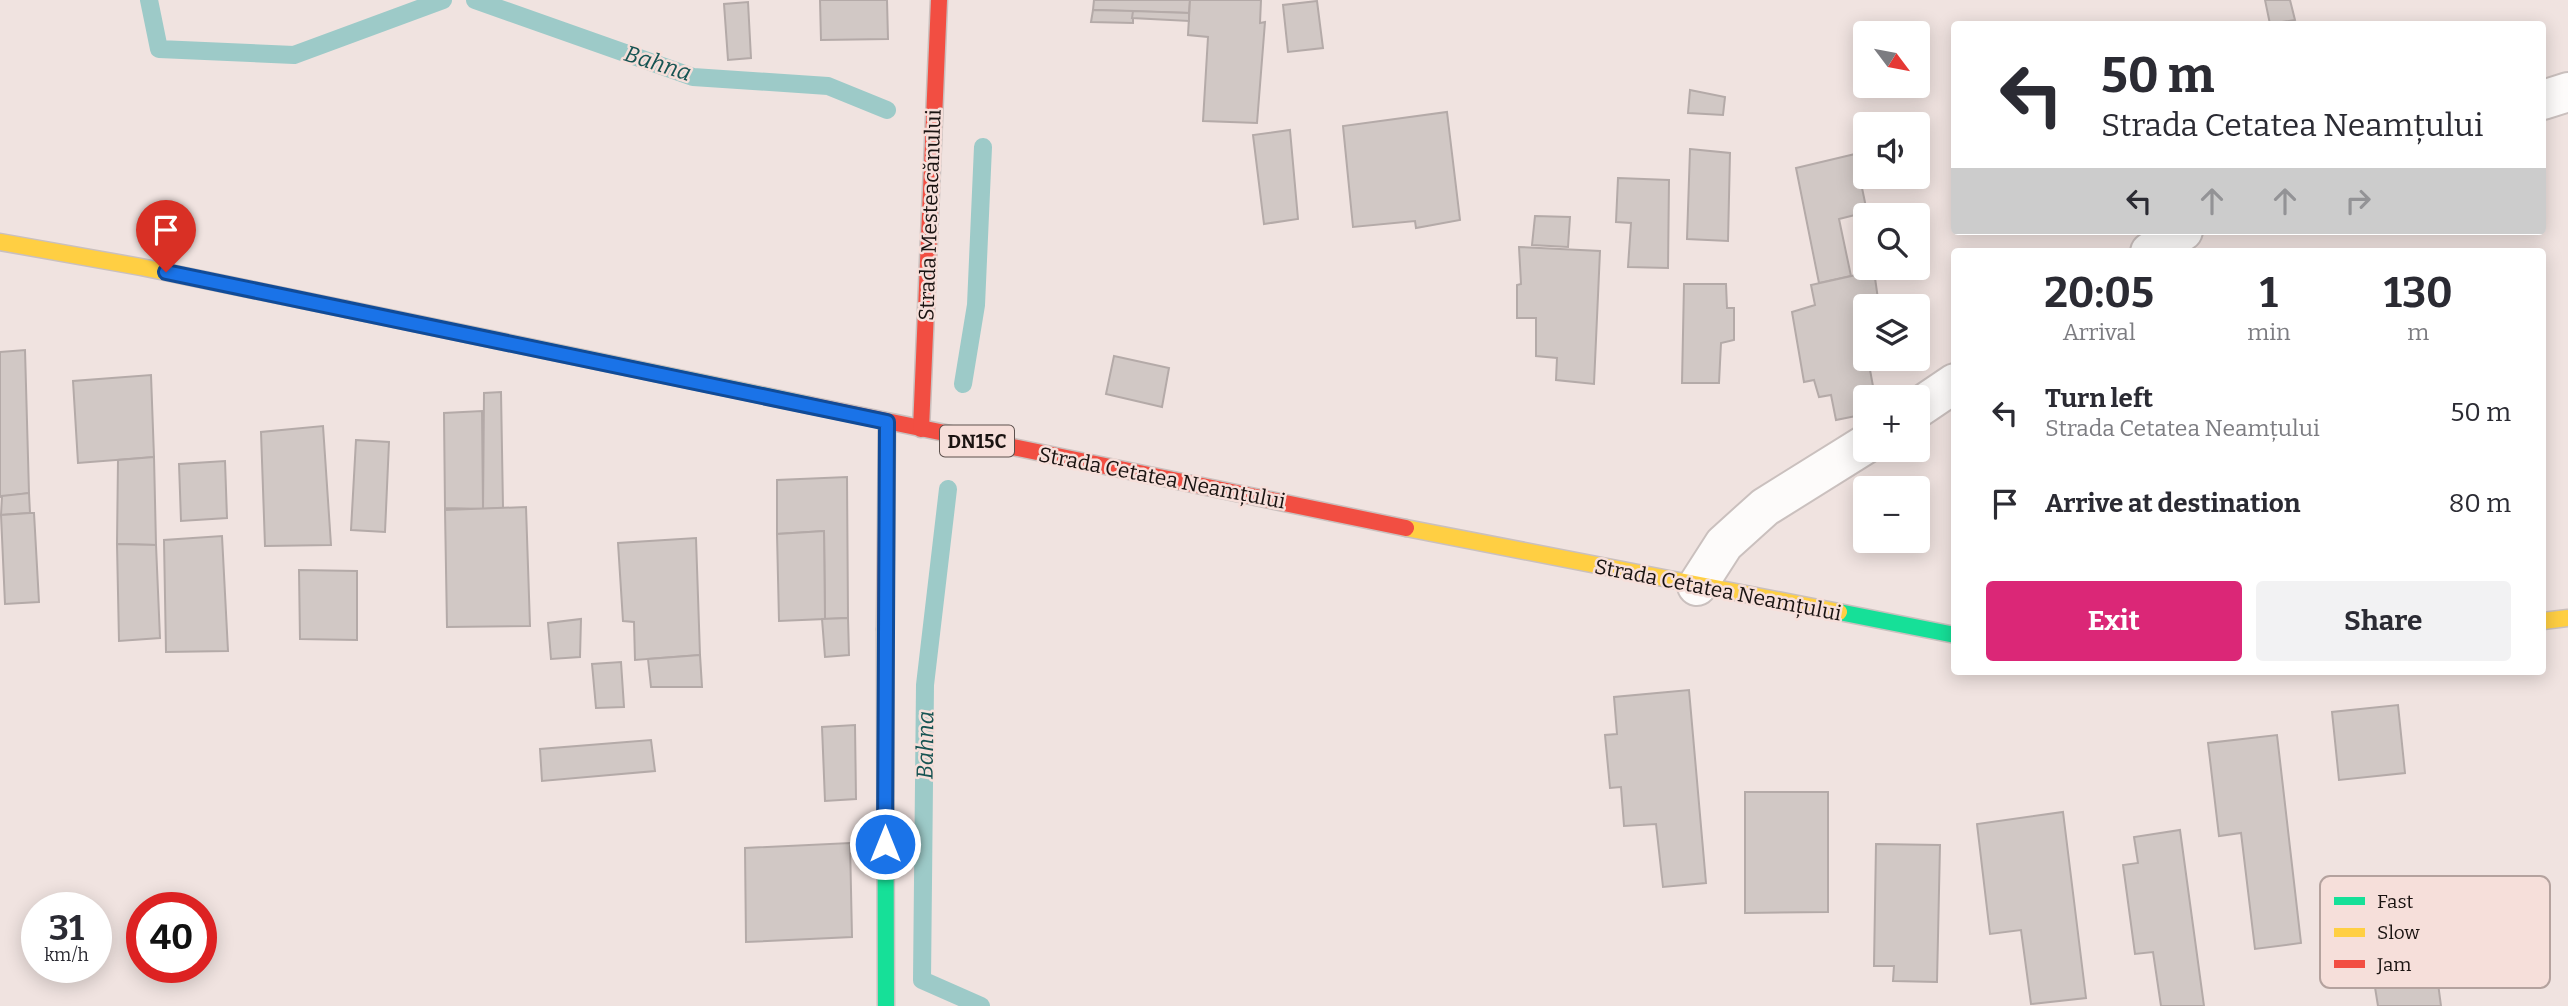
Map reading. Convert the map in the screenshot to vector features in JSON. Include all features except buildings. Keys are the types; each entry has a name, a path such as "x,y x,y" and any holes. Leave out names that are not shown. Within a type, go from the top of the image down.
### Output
{"main road":[{"name":"Strada Mesteacănului","path":"921,429 939,0"},
{"name":"Strada Cetatea Neamțului","path":"0,242 141,267 921,429 1697,586 1951,634"},
{"path":"886,1006 884,736 887,422"},
{"path":"2546,621 2568,618"}],"street":[{"path":"2546,99 2568,92"},
{"path":"2156,248 2177,235"},
{"path":"1930,400 1951,386"},
{"path":"1697,586 1724,544 1765,507 1853,451"}],"waterway":[{"name":"Bahna","path":"149,0 159,49 294,55 443,0"},
{"name":"Bahna","path":"475,0 693,77 828,86 887,110"},
{"name":"Bahna","path":"963,384 976,305 983,147"},
{"name":"Bahna","path":"948,489 925,685 922,980 981,1006"}],"traffic: fast":[{"path":"346,309 809,405"},
{"path":"1839,612 1951,634"},
{"path":"885,629 886,1006"}],"traffic: slow":[{"path":"0,242 141,267 346,309"},
{"path":"1406,528 1839,612"},
{"path":"2546,621 2568,618"}],"traffic: jam":[{"path":"921,429 939,0"},
{"path":"809,405 1406,528"},
{"path":"885,629 887,423"}],"route":[{"path":"166,272 887,422 885,844"}]}
